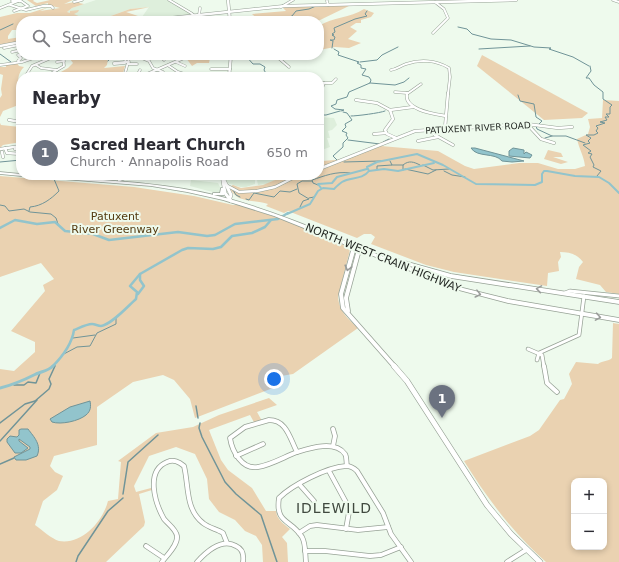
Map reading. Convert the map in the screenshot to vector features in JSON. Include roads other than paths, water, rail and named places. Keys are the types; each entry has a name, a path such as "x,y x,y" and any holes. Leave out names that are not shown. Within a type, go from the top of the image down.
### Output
{"highway":[{"path":"0,172 16,173"},
{"path":"88,180 151,185 228,198"},
{"path":"119,180 174,186 215,194 290,219 357,249 437,272 619,302"},
{"path":"215,194 223,193 224,186"},
{"name":"NORTH WEST CRAIN HIGHWAY","path":"290,219 349,246 467,292 507,301 618,320"}],"main road":[{"path":"228,0 229,16"},
{"path":"199,15 281,6 516,0"},
{"path":"0,46 16,46"},
{"path":"230,72 231,60"},
{"path":"223,180 224,186 231,195 228,198"},
{"path":"357,249 341,298 343,308 407,381 487,505 510,534 540,562"}],"street":[{"path":"74,2 82,0"},
{"path":"169,0 193,16"},
{"path":"281,6 293,0"},
{"path":"613,0 619,2"},
{"path":"12,1 19,1 28,5 14,11"},
{"path":"0,8 19,1"},
{"path":"327,1 328,5"},
{"path":"433,33 448,18 444,9 435,2"},
{"path":"0,5 5,7"},
{"path":"10,5 29,10 46,6 51,6 53,8"},
{"path":"199,15 200,8"},
{"path":"4,48 16,46"},
{"path":"12,52 16,49"},
{"path":"0,65 25,60"},
{"path":"28,72 30,68 46,60"},
{"path":"126,60 125,62 137,64"},
{"path":"125,72 129,60"},
{"path":"147,60 149,61 153,68 162,72"},
{"path":"153,72 180,60"},
{"path":"281,60 289,67"},
{"path":"53,72 64,66 64,61 57,62"},
{"path":"391,70 415,61 438,63 445,65 450,70 445,128"},
{"path":"176,62 184,66"},
{"path":"37,65 41,68 56,70"},
{"path":"169,66 177,72"},
{"path":"211,69 230,69"},
{"path":"324,83 332,83 336,79"},
{"path":"395,92 407,94 422,84"},
{"path":"407,94 406,100 413,107 425,113 446,116"},
{"path":"356,100 374,103 390,110 413,107"},
{"path":"386,132 385,128 393,118 390,110"},
{"path":"9,120 16,121"},
{"path":"527,124 541,139 554,143"},
{"name":"PATUXENT RIVER ROAD","path":"324,167 413,132 445,128 527,124 558,128 572,127"},
{"path":"431,130 438,137 453,145"},
{"path":"374,134 386,132 396,138"},
{"path":"418,141 438,137"},
{"path":"0,149 16,147"},
{"path":"5,148 7,153"},
{"path":"2,155 7,153 16,154"},
{"path":"224,186 239,192 257,191 275,187 290,180"},
{"path":"565,293 570,291 619,296"},
{"path":"539,353 578,336 580,331 584,296"},
{"path":"528,348 542,355 547,383 557,392"},
{"path":"537,360 539,353"},
{"path":"297,453 281,423 276,420 270,419 239,430 232,434 230,438 230,443 236,456 246,465 254,468 318,447 333,446 344,454 347,466"},
{"path":"333,429 335,438 333,446"},
{"path":"236,456 262,444"},
{"path":"146,546 163,560 175,545 177,536 161,514 155,492 154,481 159,468 169,461 179,462 184,466 188,501 191,508 202,522 222,533 226,544"},
{"path":"306,562 303,540 298,533 280,518 278,508 280,496 299,484 329,471 347,466 352,467 357,471 383,513 388,527 410,562"},
{"path":"329,471 348,506 349,512 346,529"},
{"path":"299,484 314,501"},
{"path":"298,533 315,525 358,530 388,527"},
{"path":"197,562 211,550 226,544 234,544 241,550 243,554 243,562"},
{"path":"305,551 325,551 370,556 381,555 401,547"},
{"path":"507,562 526,550"}],"water":[{"path":"471,148 524,161 502,161 499,158 477,153"},
{"path":"513,148 524,150 524,154 526,152 532,155 530,158 509,156 509,151"},
{"path":"90,401 89,412 79,419 70,422 56,423 52,422 50,419 70,407"},
{"path":"28,429 37,441 39,448 37,456 26,460 16,460 14,457 30,449 30,447 19,439 19,441 28,448 21,453 15,453 7,442 7,439 10,436 17,437 19,435 19,430"}],"waterway":[{"path":"292,16 296,11 309,9 316,6"},
{"path":"332,48 333,41 330,40 334,40 335,37 332,35 334,35 332,34 335,32 334,28 355,19 367,16 365,14 367,11"},
{"path":"0,30 13,24"},
{"path":"458,27 467,29 472,34 491,39 511,40 534,47 551,48 549,49 573,57 589,66"},
{"path":"479,49 530,46"},
{"path":"360,62 377,60 382,55 398,47"},
{"path":"334,49 339,52 338,55 359,62 357,63 361,65 361,68 366,69 362,75 369,77 371,80 370,83"},
{"path":"0,54 11,62"},
{"path":"249,60 253,64 260,64 265,67 265,72"},
{"path":"590,66 591,71 586,78 589,78 594,85 603,92 603,99 612,105 610,107 610,114 606,114 609,117 605,117 607,120 600,122 605,123 596,126 598,128 596,131 598,133 594,135 586,135 591,138 588,141 590,143 583,145 591,151 588,153 592,154 590,157 594,165 593,167 601,171 597,176"},
{"path":"370,83 395,85 404,82 409,78"},
{"path":"341,111 344,110 335,109 331,106 336,104 337,100 347,97 349,92 370,83"},
{"path":"518,95 520,101 534,104 536,117 542,121 539,124"},
{"path":"324,115 340,111"},
{"path":"351,116 385,111"},
{"path":"337,160 333,156 343,147 343,143 348,138 346,135 347,133 342,131 346,127 345,124 352,120 347,113 343,112"},
{"path":"536,126 537,129 552,136"},
{"path":"545,138 552,136"},
{"path":"552,136 566,136 585,143"},
{"path":"383,142 389,139"},
{"path":"348,140 380,144"},
{"path":"369,171 367,167 377,162 417,154 443,165 476,184 535,185 542,182 542,174 544,171 547,171 575,176 599,177 609,183 619,193"},
{"path":"0,162 16,160"},
{"path":"344,162 381,161"},
{"path":"390,161 392,165"},
{"path":"403,165 407,162 414,162 420,165"},
{"path":"369,171 384,169 398,171 434,163"},
{"path":"377,169 377,166 392,165"},
{"path":"392,165 403,165"},
{"path":"403,165 403,170"},
{"path":"423,165 433,170 449,169"},
{"path":"321,188 318,184 332,183 337,177 367,169"},
{"path":"405,169 428,174 436,170"},
{"path":"287,214 310,204 318,191 323,188 334,189 345,180 363,176 369,171"},
{"path":"444,171 452,175 465,177"},
{"path":"324,177 335,173 350,173"},
{"path":"29,211 30,207 46,202 59,191 54,180"},
{"path":"312,180 313,183 318,185"},
{"path":"300,207 303,201 309,199 299,193 297,184 302,181 312,181"},
{"path":"246,199 249,200 254,193 274,197 280,191 290,192 297,189"},
{"path":"233,190 236,195 240,197"},
{"path":"309,198 314,197"},
{"path":"0,205 5,206 9,211 24,209 30,212 51,214 56,218 58,224"},
{"path":"0,228 15,220 37,224 55,222 65,231 93,234 109,240 178,232 207,236 215,235 235,224 278,219 288,213"},
{"path":"140,274 182,250 188,248 213,249 221,247 232,236 252,233 265,227 271,220"},
{"path":"52,367 66,350 74,330 90,324 101,326 105,325 136,299 137,292 130,286 140,274"},
{"path":"138,294 144,286 140,280 140,274"},
{"path":"62,355 77,347 90,346 97,333 116,324 116,318"},
{"path":"73,338 95,335"},
{"path":"0,423 25,404 35,401 49,389 51,384 49,379 55,366"},
{"path":"0,388 52,367"},
{"path":"14,385 24,385 28,382 36,383 40,373"},
{"path":"0,441 37,400"},
{"path":"196,406 198,418"},
{"path":"200,423 199,428 202,437 225,482 236,494 261,515 277,562"},
{"path":"123,494 128,462 158,435"},
{"path":"0,464 14,458"},
{"path":"76,562 78,556 108,511 123,498"}],"place":[{"name":"Sacred Heart Church","path":"442,418"}],"district":[{"name":"IDLEWILD","path":"334,508"}],"park label":[{"name":"Patuxent River Greenway","path":"115,222"}]}
